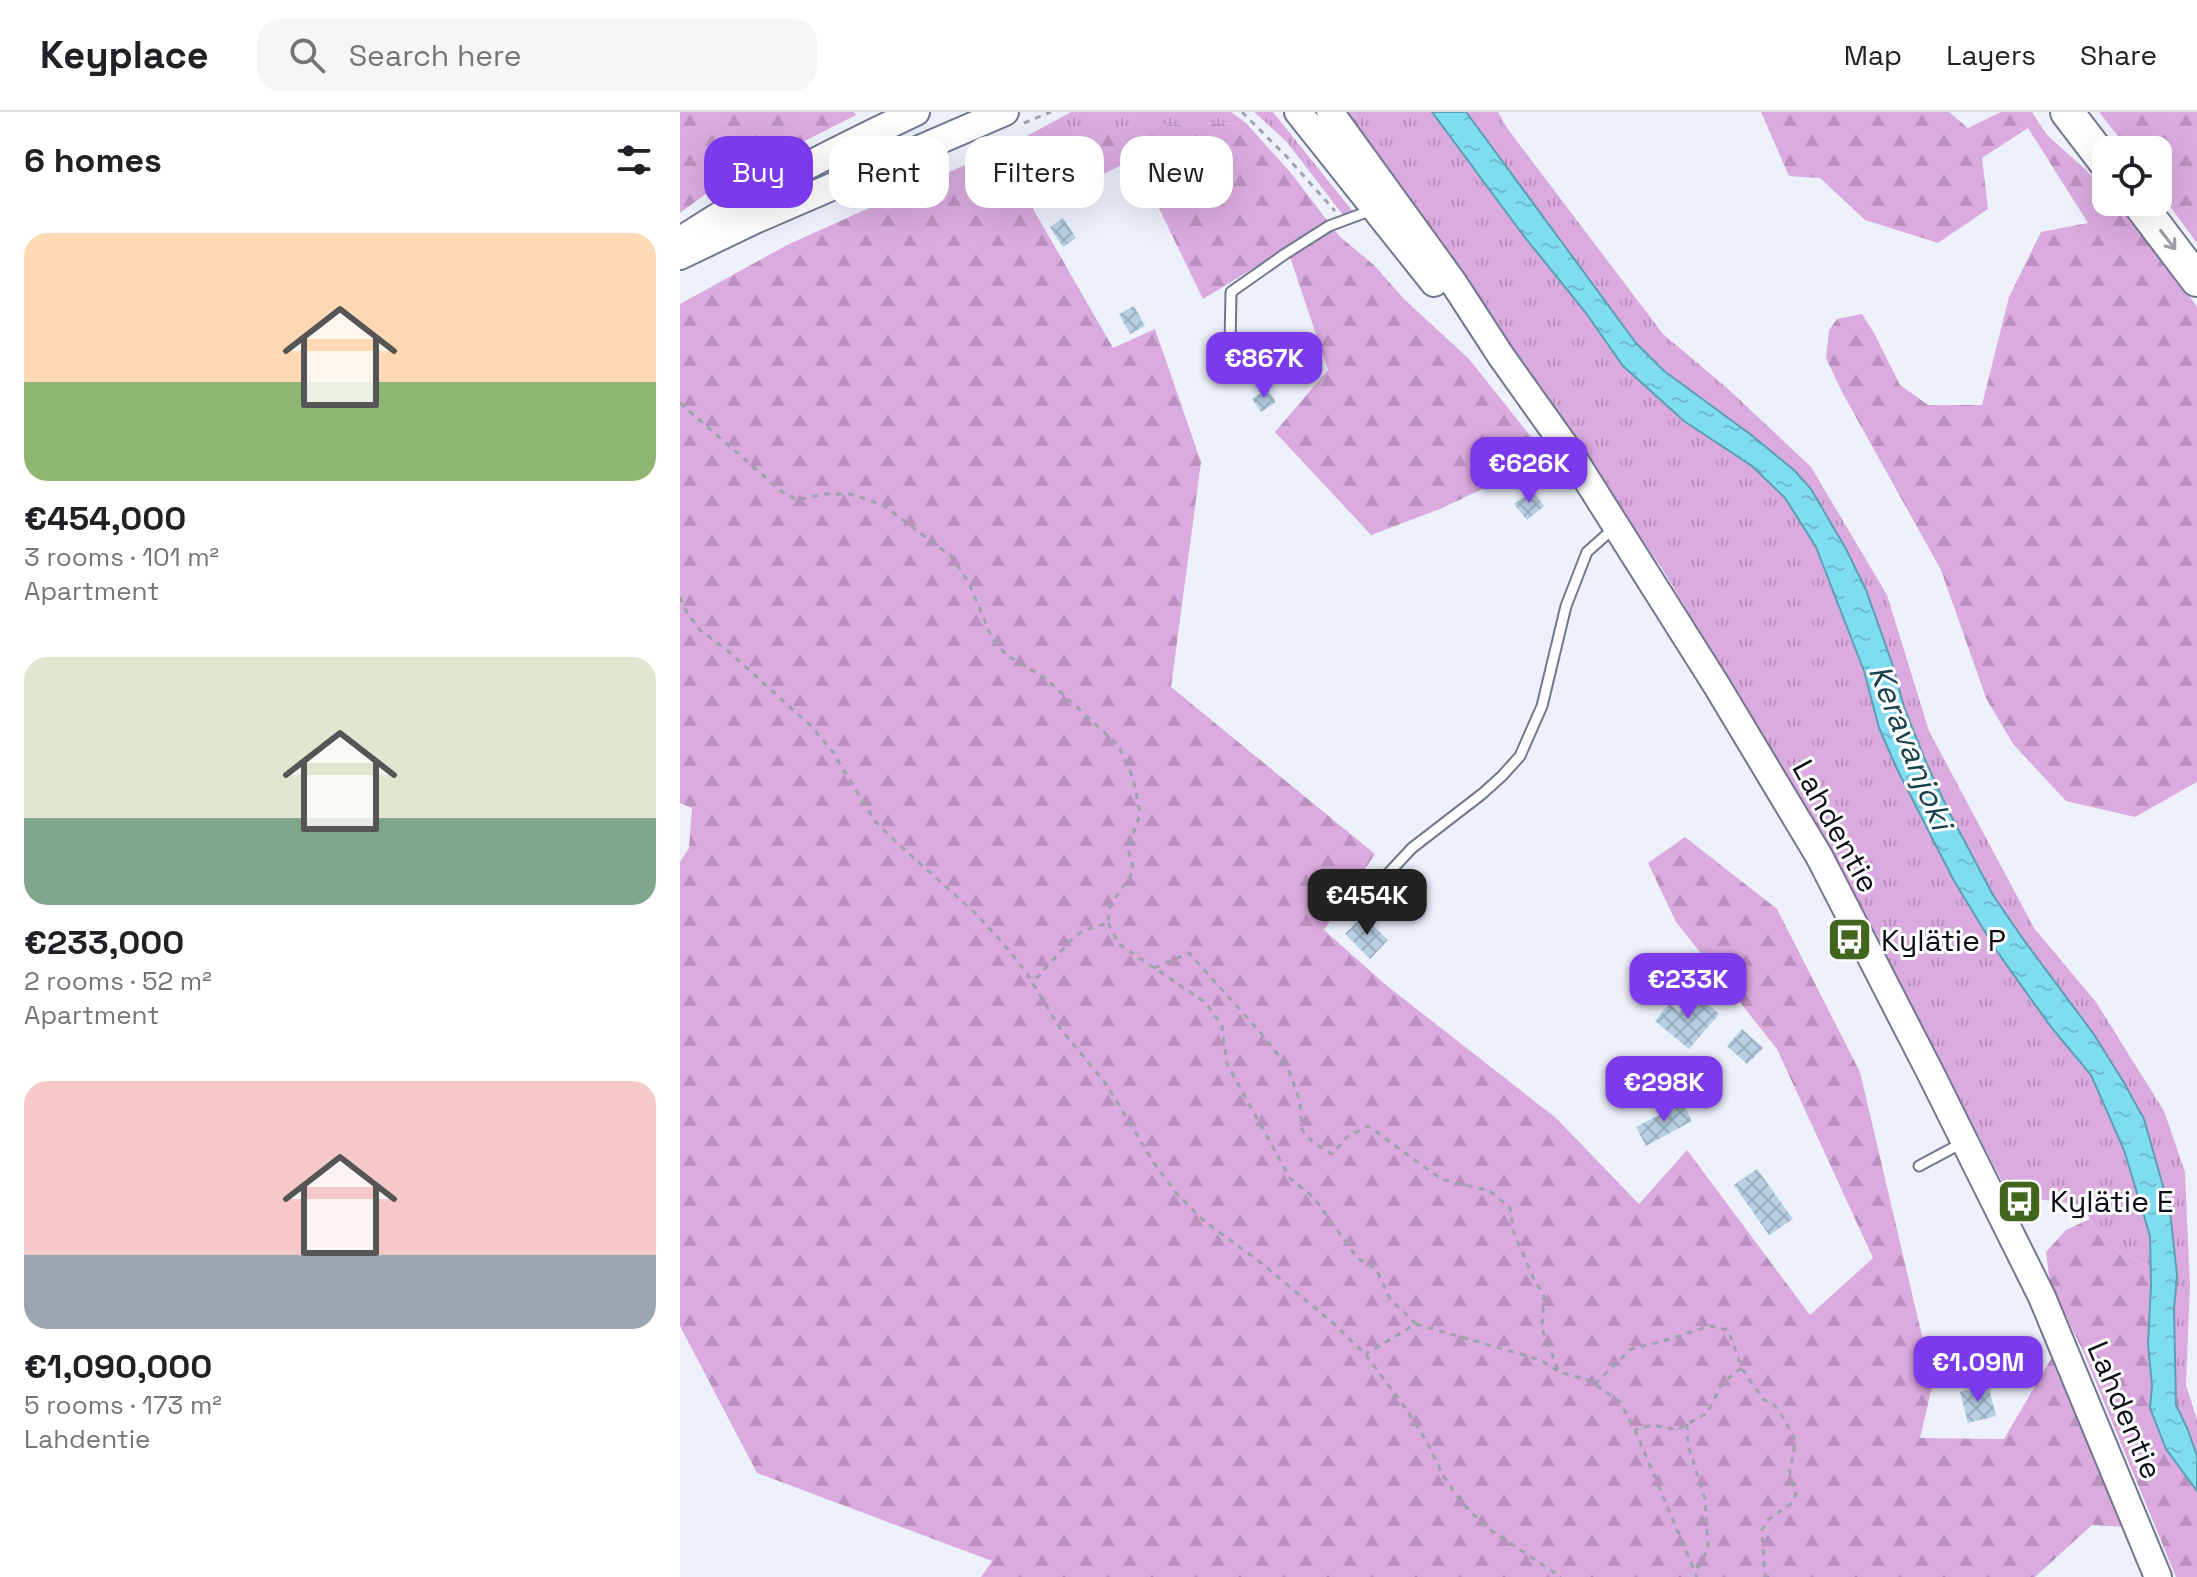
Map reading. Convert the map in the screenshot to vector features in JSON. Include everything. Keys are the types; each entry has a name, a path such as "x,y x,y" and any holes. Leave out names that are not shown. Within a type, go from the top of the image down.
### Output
{"highway":[{"path":"2067,112 2092,145"},
{"path":"2149,216 2197,280"}],"main road":[{"path":"680,242 779,180 916,112"},
{"path":"680,256 755,220 1005,112"},
{"name":"Lahdentie","path":"1298,112 1453,282 1617,526 1819,856 2042,1297 2158,1577"},
{"name":"Lahdentie","path":"1330,112 1383,203"}],"lane":[{"path":"1230,344 1231,292 1329,226 1383,203"},
{"path":"1384,878 1412,848 1482,794 1520,756 1542,706 1566,606 1587,552 1617,526"},
{"path":"1919,1166 1965,1142"}],"path":[{"path":"1242,112 1344,222"},
{"path":"680,403 781,491 797,500 825,494 851,494 883,505 951,556 969,583 992,638 1006,655 1044,677 1118,745 1133,778 1140,814 1128,849 1134,870 1110,906 1108,923 1119,944 1206,1003 1222,1026 1227,1064 1290,1178 1315,1199 1357,1258 1376,1269 1390,1299 1416,1324 1541,1360 1559,1372 1589,1380 1620,1402 1635,1430 1696,1575"},
{"path":"680,597 700,630 728,651 812,727 832,751 875,821 974,912 1002,942 1059,1027 1106,1084 1154,1163 1177,1194 1204,1221 1260,1262 1365,1354 1402,1403 1462,1503 1486,1527 1561,1577"},
{"path":"1032,983 1073,938 1084,930 1108,923"},
{"path":"1154,968 1189,953 1287,1066 1300,1101 1302,1130 1315,1144 1332,1154 1347,1137 1368,1126 1441,1179 1490,1191 1510,1208 1514,1233 1544,1296 1542,1329 1559,1372"},
{"path":"1365,1354 1416,1324"},
{"path":"1595,1384 1631,1349 1710,1326 1728,1330 1742,1368 1764,1400 1778,1409 1794,1437 1794,1454 1789,1469 1796,1494 1792,1503 1769,1519 1762,1530 1765,1577"},
{"path":"1635,1430 1652,1425 1677,1430 1707,1413 1723,1382 1742,1368"},
{"path":"1687,1424 1688,1445 1705,1499 1708,1549 1696,1575"}],"green space":[{"path":"680,112 854,112 856,115 813,137 704,136 704,195 680,213"},
{"path":"1071,112 1231,112 1246,123 1149,125 1104,137 1027,136"},
{"path":"1254,112 1273,112 1354,213 1343,215 1286,141"},
{"path":"1339,112 1432,112 1623,366 1684,421 1752,466 1785,498 1816,547 1864,671 1879,728 1953,879 1996,950 2051,1027 2091,1075 2124,1151 2150,1236 2151,1268 2106,1244 2081,1205 2009,1195 1849,884 1663,570 1455,271"},
{"path":"1466,112 1498,112 1663,334 1727,388 1811,467 1887,595 1929,731 2034,928 2096,1002 2164,1111 2185,1172 2190,1286 2186,1385 2197,1420 2197,1456 2176,1405 2174,1309 2177,1275 2173,1236 2170,1211 2144,1119 2093,1033 1993,896 1926,762 1904,707 1866,590 1750,434 1664,371 1636,343"},
{"path":"1761,112 1949,112 1968,128 2001,112 2032,112 2047,135 2092,176 2092,216 2129,216 2147,235 2197,307 2197,782 2135,817 2066,801 2013,744 1986,698 1941,570 1826,358 1829,330 1837,319 1862,314 1900,385 1928,405 1982,405 2009,297 2041,232 2088,223 2028,128 1982,158 1988,209 1938,243 1865,220 1820,178 1789,176"},
{"path":"2099,112 2197,112 2197,243 2172,209 2172,136 2118,136"},
{"path":"1246,123 1291,173 1339,236 1374,265 1404,299 1469,359 1548,458 1440,509 1371,535 1275,432 1328,370 1287,248 1203,299 1159,208 1233,208 1233,136 1120,136 1120,166 1104,173 1103,136 1143,125"},
{"path":"965,165 965,208 1033,208 1113,348 1155,329 1201,462 1171,687 1375,854 1324,930 1386,985 1556,1118 1639,1204 1687,1150 1810,1315 1873,1258 1777,1049 1676,922 1648,863 1685,837 1777,909 1860,1072 1933,1383 1920,1438 2004,1439 2052,1357 2125,1527 2092,1525 2035,1577 981,1577 992,1561 757,1473 680,1326 680,862 689,848 692,808 680,803 680,304 787,245 869,208 949,208 949,172"},
{"path":"2090,1219 2106,1244 2151,1268 2148,1344 2152,1386 2150,1408 2166,1449 2197,1491 2197,1577 2176,1577 2083,1351 2050,1284 2046,1252 2066,1230"}],"water":[{"name":"Keravanjoki","path":"1432,112 1466,112 1636,343 1664,371 1795,471 1811,489 1846,549 1866,590 1904,707 1948,810 1993,895 2093,1033 2144,1119 2170,1211 2177,1275 2174,1309 2176,1405 2197,1456 2197,1491 2166,1449 2150,1408 2150,1236 2124,1150 2091,1075 2051,1027 1996,950 1953,879 1879,728 1864,671 1816,547 1785,498 1752,466 1684,421 1623,366"}],"building":[{"path":"1063,218 1076,238 1063,247 1050,227"},
{"path":"1134,306 1145,326 1130,334 1119,314"},
{"path":"1309,356 1314,375 1291,382 1285,363"},
{"path":"1267,389 1276,402 1261,412 1252,399"},
{"path":"1532,490 1544,506 1527,520 1514,504"},
{"path":"1363,916 1388,940 1370,959 1345,934"},
{"path":"1695,994 1719,1014 1689,1049 1655,1021 1669,1004 1679,1012"},
{"path":"1742,1029 1763,1048 1747,1064 1727,1046"},
{"path":"1683,1103 1692,1121 1646,1146 1636,1127 1661,1114 1663,1116"},
{"path":"1757,1169 1793,1219 1769,1235 1734,1185"},
{"path":"1988,1384 1996,1416 1968,1423 1960,1392"}],"place":[{"name":"Kylätie P","path":"1850,940"},
{"name":"Kylätie E","path":"2019,1201"}]}
